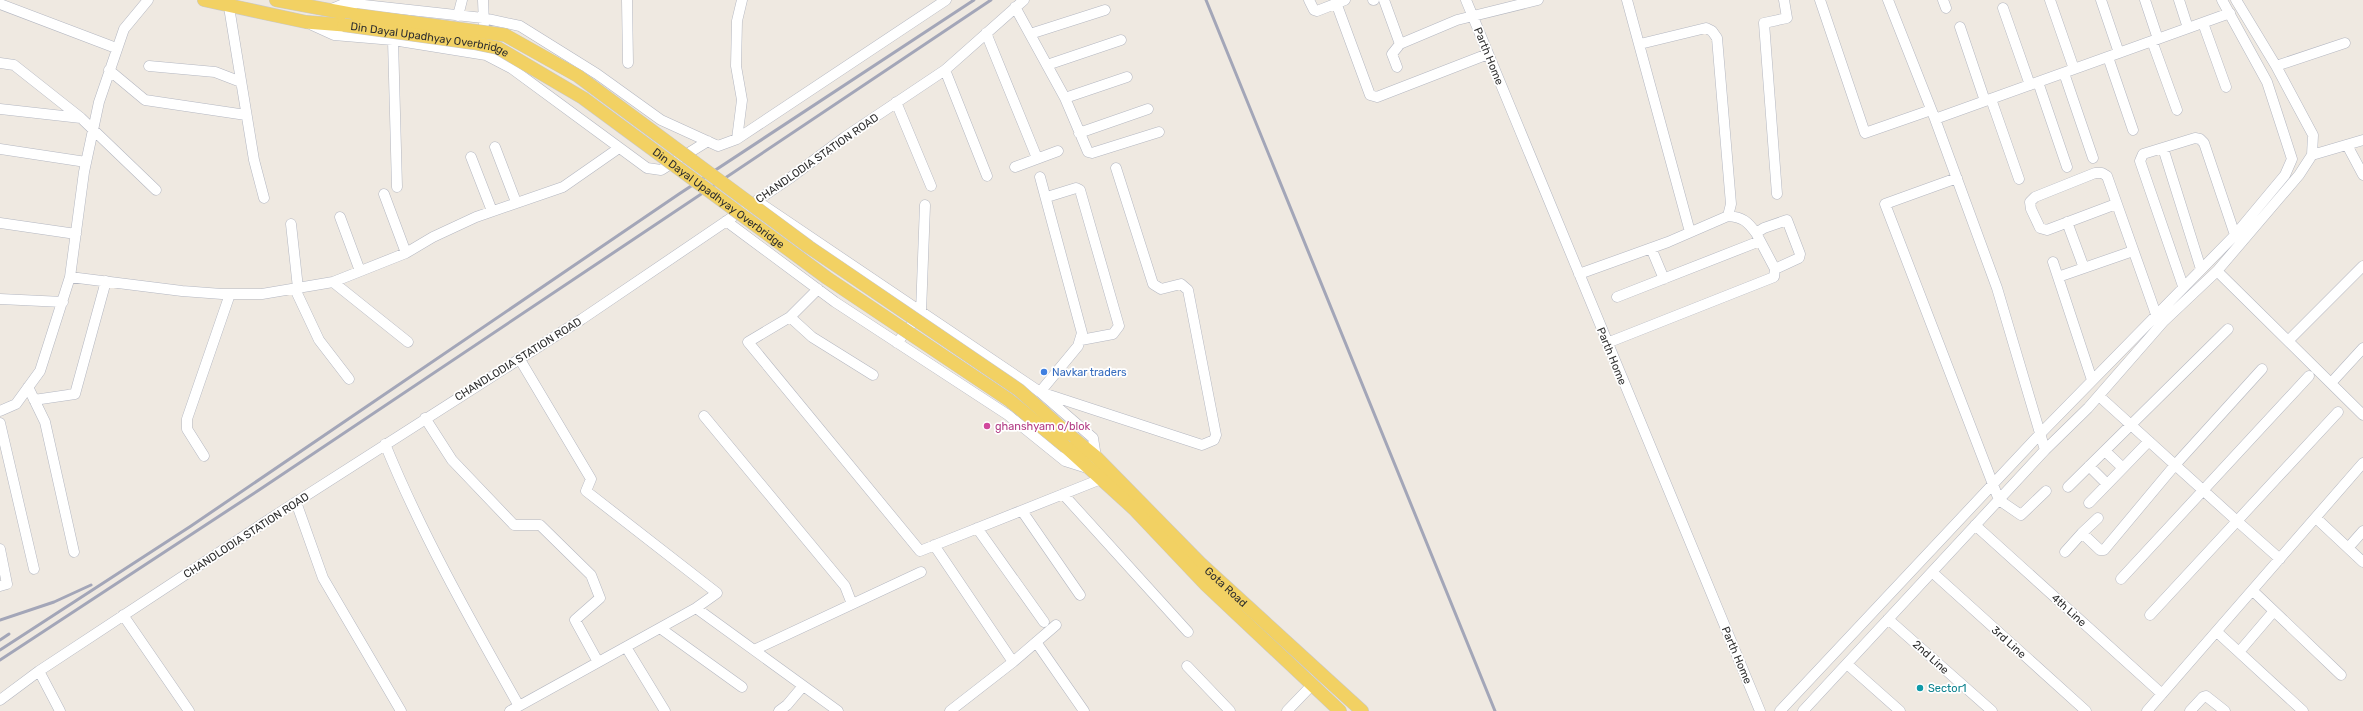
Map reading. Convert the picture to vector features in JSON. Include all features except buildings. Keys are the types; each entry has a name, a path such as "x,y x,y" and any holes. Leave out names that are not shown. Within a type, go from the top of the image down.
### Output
{"main road":[{"path":"204,0 229,7 306,22"},
{"path":"276,0 328,10"},
{"name":"Din Dayal Upadhyay Overbridge","path":"328,10 505,35 578,76 809,247 1019,390 1096,457"},
{"name":"Din Dayal Upadhyay Overbridge","path":"306,22 344,25 498,48 583,98 827,278 1009,400 1066,447 1091,470"},
{"name":"Gota Road","path":"1096,457 1200,563 1362,711"},
{"name":"Gota Road","path":"1091,470 1134,509 1206,585 1340,711"}],"street":[{"path":"0,411 16,404 40,371 70,277 86,162 93,129 109,70 124,29 148,0"},
{"path":"458,16 462,0"},
{"path":"483,0 486,55"},
{"path":"627,0 628,63"},
{"path":"737,139 742,100 736,66 737,21 742,0"},
{"path":"328,10 346,3 483,18 520,26 597,74 661,120 718,146 737,139 946,0"},
{"name":"CHANDLODIA STATION ROAD","path":"0,700 39,671 519,358 757,200 944,70 1024,0"},
{"path":"1309,0 1314,10 1317,11 1343,3 1345,0"},
{"path":"1384,0 1400,44"},
{"name":"Parth Home","path":"1466,0 1760,711"},
{"path":"1397,66 1392,54 1400,44 1472,16 1538,0"},
{"path":"1627,0 1690,232"},
{"path":"1777,194 1764,23 1786,18 1784,0"},
{"path":"1820,0 1865,133 1988,100 2230,13"},
{"path":"1888,0 1933,114 1997,288 2045,450"},
{"path":"2050,0 2074,69"},
{"path":"2100,0 2119,53"},
{"path":"2145,0 2155,40 2177,110"},
{"path":"2179,0 2188,28"},
{"path":"1780,711 2040,434 2183,286 2235,235 2286,175 2292,159 2267,82 2222,0"},
{"path":"1803,711 2045,450 2099,396 2160,325 2216,271 2299,175 2312,156 2313,135 2276,66 2236,0"},
{"path":"0,4 116,48"},
{"path":"229,7 254,160 264,198"},
{"path":"1015,8 1065,98 1086,149 1092,153 1159,132"},
{"path":"1338,8 1370,95 1377,97 1488,54"},
{"path":"2003,8 2067,167"},
{"path":"1030,34 1105,10"},
{"path":"306,22 334,35 393,40 486,55 511,68 647,168 661,170 708,141"},
{"path":"2203,23 2226,87"},
{"path":"1960,27 2019,180"},
{"path":"1640,44 1706,28 1712,31 1717,38 1731,204 1728,216"},
{"path":"986,34 1037,158"},
{"path":"393,40 397,187"},
{"path":"1047,65 1121,40"},
{"path":"2276,66 2345,43"},
{"path":"2108,57 2133,130"},
{"path":"0,63 14,65 81,118 156,190"},
{"path":"150,66 214,72 241,82"},
{"path":"109,70 145,100 246,115"},
{"path":"944,70 988,176"},
{"path":"2064,73 2093,158"},
{"path":"1065,98 1127,77"},
{"path":"896,102 931,186"},
{"path":"0,109 81,118"},
{"path":"1079,133 1148,109"},
{"path":"2183,286 2140,161 2143,154 2195,138 2200,138 2204,143 2235,235"},
{"path":"2312,156 2363,140"},
{"path":"2347,145 2363,175"},
{"path":"495,147 516,202"},
{"path":"70,277 182,291 230,294 262,294 333,282 406,253 433,237 492,211 563,187 619,148"},
{"path":"2163,148 2201,269"},
{"path":"0,149 86,162"},
{"path":"1014,167 1058,151"},
{"path":"471,157 492,211"},
{"path":"1040,392 1202,445 1214,440 1216,435 1188,290 1181,284 1161,289 1153,284 1116,168"},
{"path":"2116,204 2043,230 2031,209 2030,202 2035,197 2102,173 2107,176 2160,325"},
{"path":"1040,177 1082,333 1081,340 1040,392"},
{"path":"1957,178 1885,204 1999,500 2021,515 2046,491"},
{"path":"1046,197 1076,188 1080,190 1119,326 1113,334 1081,340"},
{"path":"384,194 406,253"},
{"path":"757,200 1040,392 1093,438 1096,457"},
{"path":"897,343 921,312 926,205"},
{"path":"1579,274 1651,248 1728,216 1739,217 1748,222 1775,269 1774,277 1607,343"},
{"path":"340,217 360,270"},
{"path":"1617,297 1664,279 1758,237 1784,220 1788,222 1800,254 1799,258 1775,269"},
{"path":"726,221 818,289 897,343 1008,415 1066,461 1091,470"},
{"path":"2067,222 2084,268"},
{"path":"0,223 76,234"},
{"path":"292,224 296,288 319,340 349,379"},
{"path":"1651,248 1664,279"},
{"path":"2058,277 2133,251"},
{"path":"2052,262 2092,380"},
{"path":"2289,340 2363,266"},
{"path":"2216,271 2289,340 2363,415"},
{"path":"34,400 75,394 106,282"},
{"path":"333,282 408,342"},
{"path":"818,289 790,317 748,342 920,551 1101,479"},
{"path":"204,456 187,429 187,419 230,294"},
{"path":"0,299 63,302"},
{"path":"790,317 812,337 873,375"},
{"path":"2068,488 2228,329"},
{"path":"2331,383 2363,348"},
{"path":"510,711 696,608 717,593 586,491 590,479 519,358"},
{"path":"2082,533 2100,550 2104,550 2175,465 2262,369"},
{"path":"2121,579 2309,376"},
{"path":"28,387 45,422 74,552"},
{"path":"2099,396 2280,559"},
{"path":"2150,615 2338,412"},
{"path":"704,416 845,586 852,604"},
{"path":"425,418 452,460 514,525 540,525 591,575 600,598 575,620 598,662"},
{"path":"0,423 34,569"},
{"path":"2089,503 2149,441"},
{"path":"385,444 399,480 461,604 519,706"},
{"path":"2105,451 2124,468"},
{"path":"2147,711 2363,463"},
{"path":"2089,466 2107,484"},
{"path":"1063,494 1188,632"},
{"path":"296,502 323,578 402,711"},
{"path":"1022,511 1080,595"},
{"path":"2065,552 2098,518"},
{"path":"2316,518 2363,562"},
{"name":"4th Line","path":"1975,525 2162,694"},
{"path":"977,528 1044,622"},
{"path":"2348,548 2363,531"},
{"path":"934,545 1013,662"},
{"path":"0,549 7,584 0,586"},
{"path":"754,650 921,572"},
{"name":"3rd Line","path":"1932,572 2086,711"},
{"path":"2253,591 2341,675"},
{"path":"696,608 838,711"},
{"path":"2239,652 2274,611"},
{"path":"123,616 188,711"},
{"name":"2nd Line","path":"1888,619 1992,711"},
{"path":"950,711 1013,662 1056,625"},
{"path":"660,628 742,687"},
{"path":"2217,632 2303,711"},
{"path":"1036,642 1084,711"},
{"path":"626,647 665,711"},
{"path":"1847,664 1900,711"},
{"path":"1187,666 1230,711"},
{"path":"39,671 60,711"},
{"path":"1287,711 1312,685"},
{"path":"779,711 790,708 804,686"},
{"path":"2190,711 2202,697 2206,696 2225,711"}],"railway":[{"path":"0,650 191,526 679,194 974,0"},
{"path":"0,660 259,490 991,0"},
{"path":"1206,0 1495,711"},
{"path":"0,620 54,602 91,585"},
{"path":"0,640 9,634"}],"place":[{"name":"Navkar traders","path":"1044,372"},
{"name":"ghanshyam o/blok","path":"987,426"},
{"name":"Sector1","path":"1920,688"}]}
